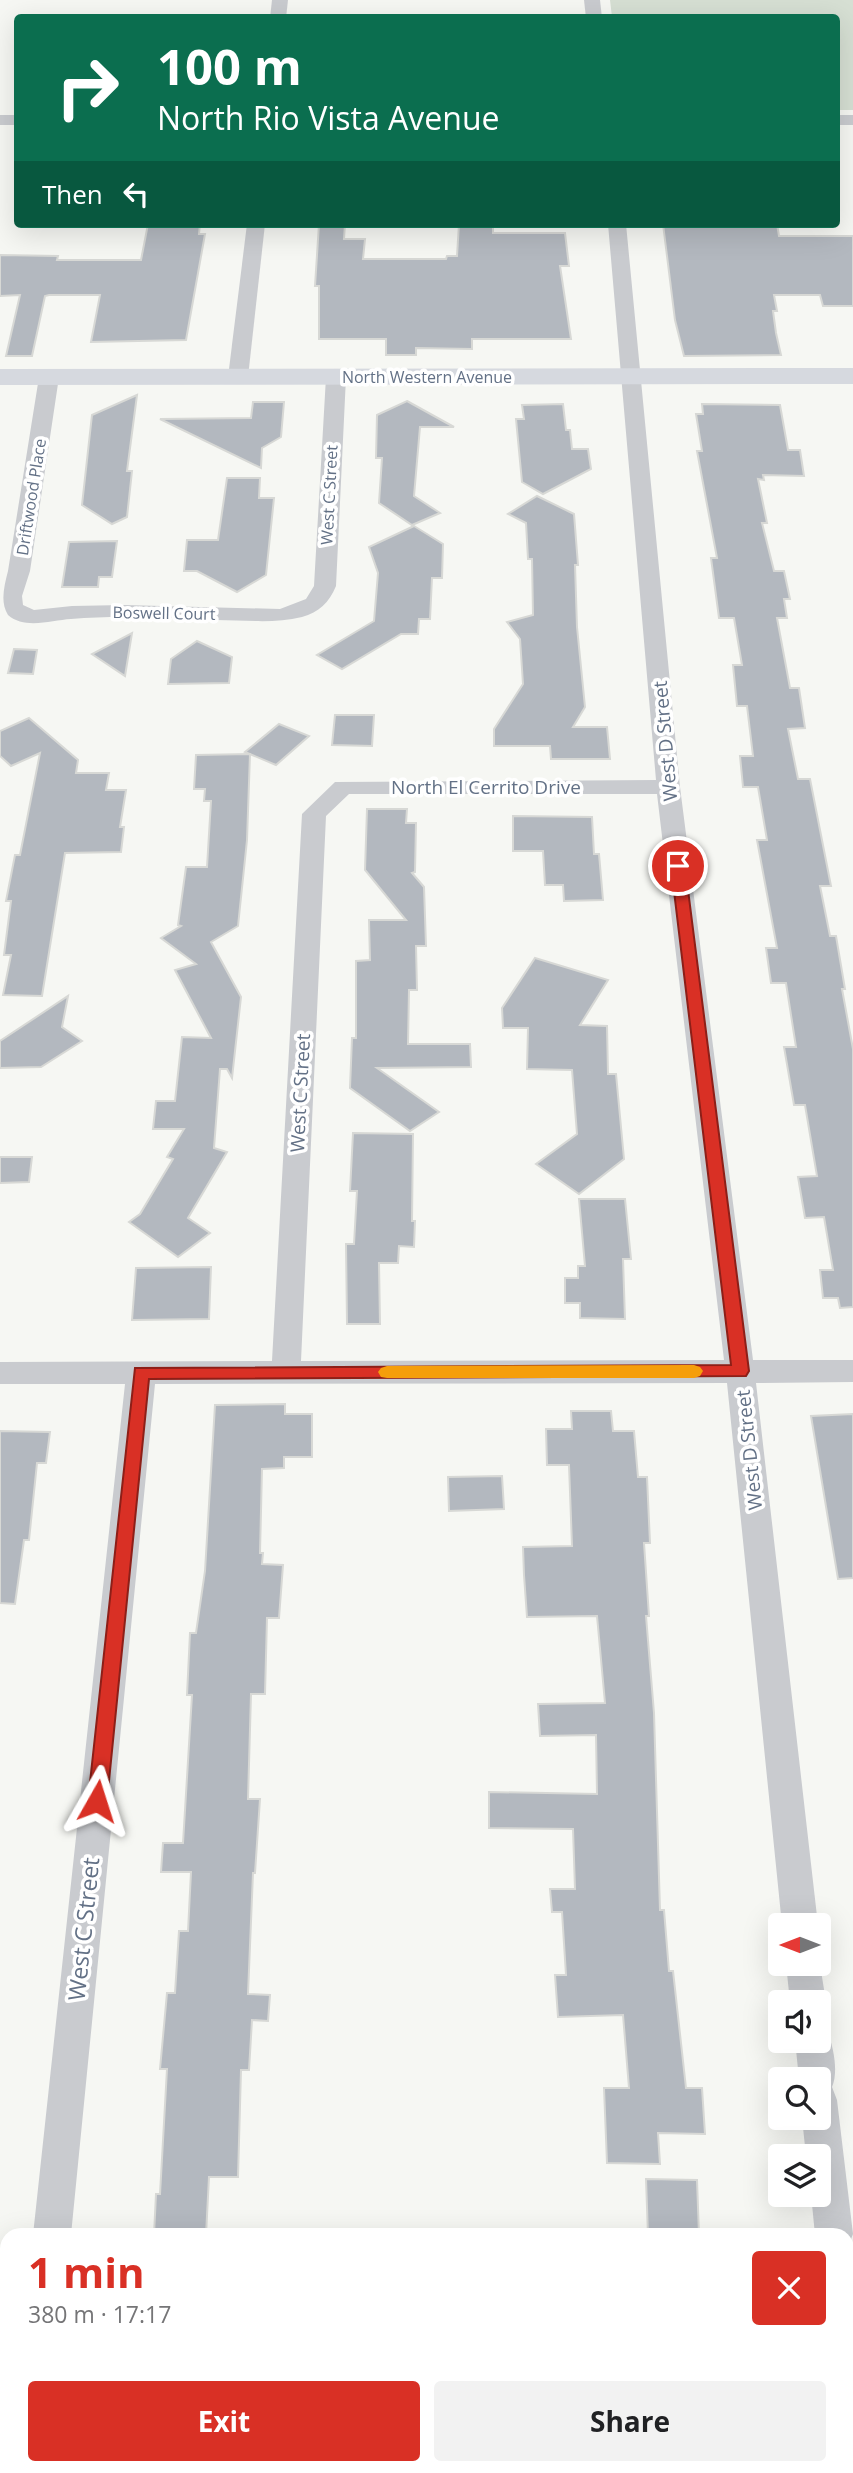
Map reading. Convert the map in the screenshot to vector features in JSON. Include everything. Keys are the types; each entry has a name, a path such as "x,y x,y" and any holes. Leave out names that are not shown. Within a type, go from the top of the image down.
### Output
{"main road":[{"name":"North Western Avenue","path":"0,377 853,376"}],"street":[{"path":"238,377 256,228"},
{"name":"West D Street","path":"617,228 634,378 668,787 740,1371 799,1913"},
{"name":"Driftwood Place","path":"17,612 10,605 10,595 16,586 19,571 49,377"},
{"name":"West C Street","path":"311,607 321,598 325,586 336,377"},
{"name":"Boswell Court","path":"17,612 32,615 71,612 281,615 311,607"},
{"name":"North El Cerrito Drive","path":"314,814 343,786 668,787"},
{"name":"West C Street","path":"286,1372 314,814"},
{"path":"0,1373 853,1371"},
{"name":"West C Street","path":"53,2228 141,1373"},
{"path":"822,2130 833,2228"}],"shaded area":[{"path":"610,0 853,0 853,110 840,110 840,14 612,14"}],"building":[{"path":"147,228 200,228 199,234 205,234 186,340 91,342 100,295 49,295 45,296 32,356 6,356 20,295 0,296 0,255 58,256 57,260 141,260"},
{"path":"319,228 345,228 344,239 365,239 363,259 446,259 447,256 457,256 459,228 493,228 493,233 565,233 569,266 560,266 571,339 472,339 472,349 416,348 416,355 386,355 386,339 319,339 319,286 315,286"},
{"path":"664,228 778,228 779,236 853,236 853,306 823,306 820,295 774,295 777,311 773,311 781,355 684,356 675,320"},
{"path":"137,395 127,471 132,471 127,517 112,524 82,505 92,415"},
{"path":"407,401 454,427 420,427 414,496 440,513 412,525 379,503 382,458 376,458 377,415"},
{"path":"253,402 284,402 281,437 262,448 261,468 160,419 251,418"},
{"path":"563,404 566,430 570,430 572,449 588,449 591,469 543,494 522,482 516,419 524,419 522,405"},
{"path":"702,404 780,405 788,450 800,450 804,476 763,475 764,480 758,479 767,523 762,523 774,571 784,571 790,599 784,599 787,618 777,618 790,688 799,688 805,728 788,729 798,779 810,779 831,886 820,886 830,936 836,936 853,1049 853,1307 840,1308 838,1298 823,1298 820,1270 833,1270 824,1217 805,1218 798,1177 817,1176 805,1105 794,1105 784,1047 796,1047 786,983 771,983 766,948 777,948 757,840 767,840 758,787 743,787 740,756 753,756 747,706 737,706 733,665 742,665 734,618 719,618 711,558 717,558 697,451 702,451 696,414 703,414"},
{"path":"227,478 260,478 259,498 274,498 266,575 237,592 197,571 184,571 187,540 218,540"},
{"path":"537,496 574,514 578,565 575,565 577,627 585,707 573,727 607,727 610,759 551,759 550,746 494,746 494,729 523,684 520,639 507,622 533,615 532,559 528,559 526,523 508,514"},
{"path":"414,526 443,544 442,578 432,578 430,619 419,619 418,634 401,634 342,669 317,655 374,621 378,573 369,547"},
{"path":"117,541 112,577 99,577 98,587 62,587 69,542"},
{"path":"132,633 125,676 92,654"},
{"path":"197,641 232,657 229,683 168,684 171,659"},
{"path":"14,649 37,650 33,674 8,673"},
{"path":"335,715 374,715 372,746 332,745"},
{"path":"29,718 78,760 76,773 109,773 106,790 126,790 120,827 124,827 121,852 65,853 42,996 3,995 11,955 4,955 11,901 6,901 15,855 20,855 40,753 11,766 0,756 0,731"},
{"path":"279,724 309,736 276,765 245,752"},
{"path":"250,754 247,840 238,926 211,942 241,997 232,1078 227,1069 220,1069 214,1148 227,1152 188,1218 210,1233 178,1257 129,1222 140,1214 173,1159 167,1157 184,1129 153,1129 156,1101 175,1101 182,1037 211,1038 175,970 196,964 161,938 181,926 178,925 186,867 207,867 211,801 204,801 205,789 194,789 196,755"},
{"path":"367,809 407,809 406,823 416,823 415,872 412,873 424,887 426,946 416,946 417,990 409,990 408,1044 470,1044 471,1067 377,1068 439,1112 410,1131 350,1088 352,1038 356,1038 356,961 370,960 369,920 406,920 365,870"},
{"path":"513,816 592,817 594,854 599,854 603,900 564,901 563,885 545,885 543,851 513,851"},
{"path":"535,958 608,980 580,1025 607,1026 608,1074 616,1074 624,1159 579,1194 536,1164 577,1134 572,1070 527,1069 528,1028 503,1028 502,1008"},
{"path":"68,996 62,1027 82,1041 41,1067 0,1068 0,1041"},
{"path":"353,1133 413,1134 414,1247 399,1246 398,1263 379,1263 380,1324 347,1324 346,1244 354,1244 357,1191 350,1191"},
{"path":"0,1157 32,1157 29,1182 0,1183"},
{"path":"579,1199 625,1199 631,1259 623,1259 625,1319 580,1318 580,1303 565,1303 565,1278 578,1278 578,1266 585,1266"},
{"path":"211,1267 209,1319 132,1320 136,1268"},
{"path":"285,1404 285,1414 312,1414 312,1457 284,1457 284,1468 262,1469 262,1564 283,1565 279,1618 267,1618 265,1694 251,1694 248,1799 260,1799 253,1873 248,1994 270,1995 268,2021 252,2020 249,2070 241,2070 238,2177 209,2177 206,2228 154,2228 156,2194 160,2194 167,2069 160,2069 167,1993 175,1993 179,1931 188,1931 191,1872 161,1872 163,1843 183,1843 192,1695 187,1695 190,1633 196,1633 205,1571 215,1405"},
{"path":"571,1411 611,1411 613,1431 634,1431 638,1477 647,1477 650,1543 644,1543 649,1616 646,1616 654,1713 660,1910 664,1910 669,1971 673,1971 686,2088 702,2088 705,2134 658,2133 660,2164 607,2163 604,2088 629,2088 623,2015 558,2017 555,1975 566,1975 562,1912 552,1912 550,1889 575,1889 573,1829 489,1828 489,1792 597,1794 596,1735 540,1736 538,1704 605,1703 597,1616 527,1617 524,1575 523,1547 572,1546 569,1465 547,1465 546,1429 572,1429"},
{"path":"853,1414 853,1578 838,1579 811,1416"},
{"path":"0,1431 50,1432 46,1463 37,1463 29,1540 24,1540 15,1604 0,1603"},
{"path":"502,1476 504,1509 449,1511 448,1477"},
{"path":"646,2179 697,2180 699,2228 648,2228"}],"slow traffic":[{"path":"387,1372 694,1371"}],"route":[{"path":"97,1801 141,1373 740,1371 678,866"}]}
